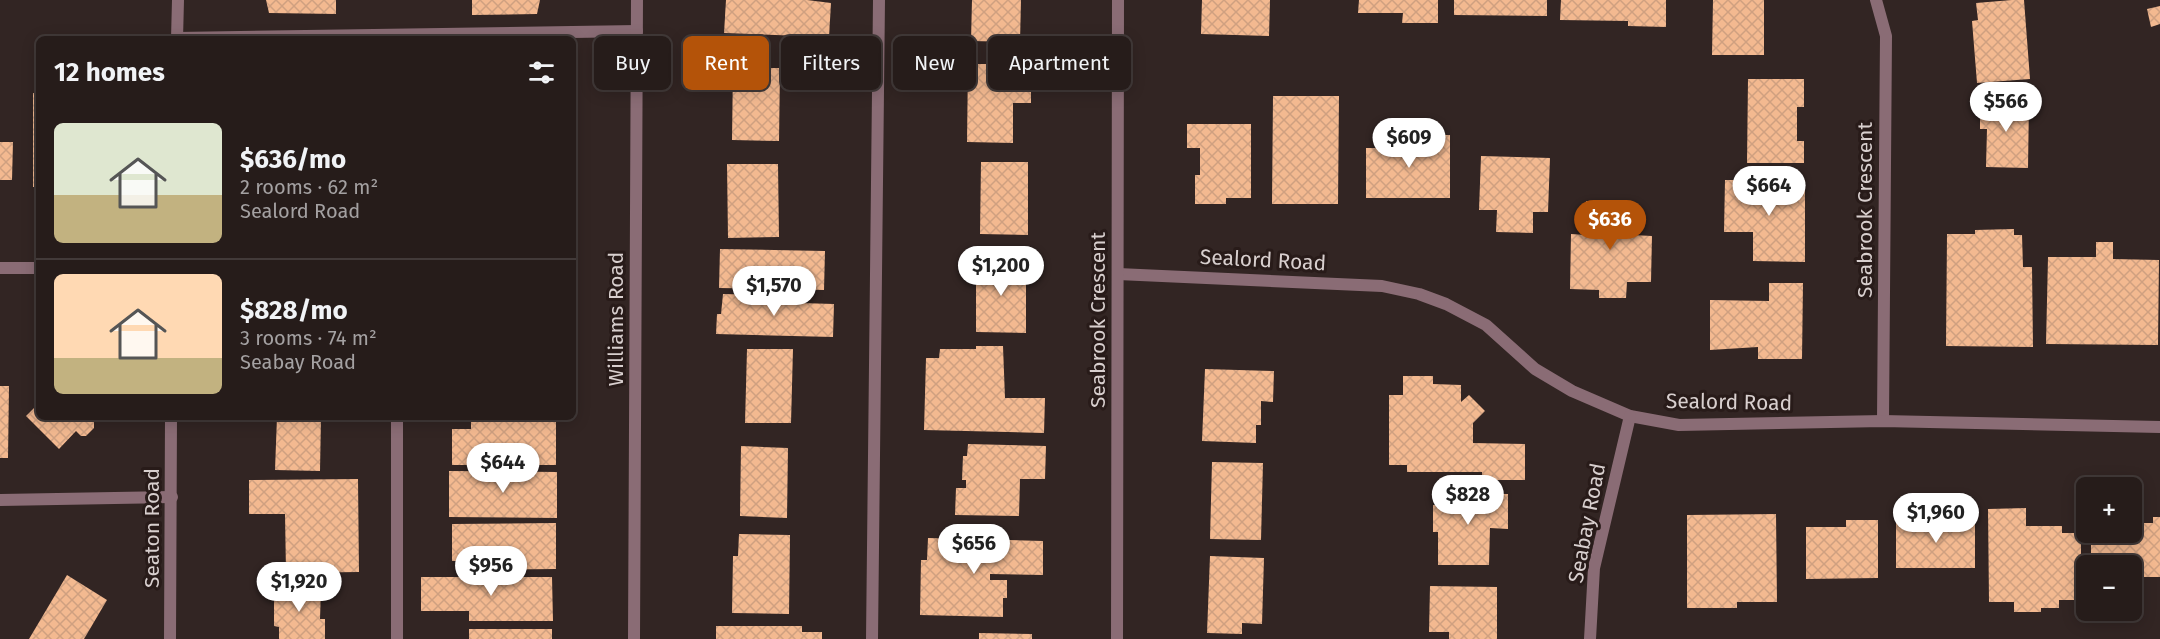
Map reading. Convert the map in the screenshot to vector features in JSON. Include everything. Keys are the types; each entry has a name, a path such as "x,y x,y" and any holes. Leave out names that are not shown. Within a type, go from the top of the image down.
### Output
{"street":[{"path":"177,36 178,0"},
{"name":"Williams Road","path":"634,639 637,0"},
{"path":"872,639 879,0"},
{"name":"Seabrook Crescent","path":"1117,639 1118,0"},
{"name":"Seabrook Crescent","path":"1876,0 1886,36 1884,421"},
{"path":"397,36 637,31"},
{"path":"0,268 36,268"},
{"name":"Sealord Road","path":"1118,274 1372,285 1419,294 1446,304 1486,325 1535,369 1572,392 1630,416 1679,425 1884,421 2160,427"},
{"name":"Seabay Road","path":"1590,639 1594,568 1630,416"},
{"name":"Seaton Road","path":"170,639 171,420"},
{"path":"397,420 398,639"},
{"path":"0,500 172,497"}],"building":[{"path":"266,0 336,0 336,14 269,13"},
{"path":"472,0 540,0 537,14 472,15"},
{"path":"726,0 807,0 831,3 829,36 724,33"},
{"path":"972,0 1021,0 1020,36 988,36 988,41 976,41 976,36 971,36"},
{"path":"1202,0 1270,0 1269,36 1201,34"},
{"path":"1359,0 1438,0 1438,23 1402,23 1403,13 1358,13"},
{"path":"1454,0 1547,0 1547,16 1454,15"},
{"path":"1561,0 1666,0 1666,27 1628,26 1628,21 1560,20"},
{"path":"1713,0 1764,0 1764,55 1712,55"},
{"path":"2024,0 2030,79 1977,83 1972,21 1978,20 1976,3"},
{"path":"2160,6 2160,24 2151,27 2147,9"},
{"path":"976,64 988,64 988,90 1031,90 1031,103 1013,103 1013,143 967,142 968,90 976,90"},
{"path":"769,68 780,68 779,141 732,140 733,90 769,90"},
{"path":"1748,79 1804,79 1804,107 1797,107 1797,141 1804,141 1804,163 1747,163"},
{"path":"33,93 36,93 36,187 33,187"},
{"path":"1273,96 1339,96 1338,204 1272,204"},
{"path":"1980,101 2029,102 2028,168 1986,167 1987,129 1980,129"},
{"path":"1187,124 1251,124 1251,198 1226,198 1226,204 1195,204 1195,175 1200,175 1200,148 1187,148"},
{"path":"1431,135 1450,135 1450,198 1366,198 1366,148 1377,148 1377,140 1431,140"},
{"path":"0,142 13,142 12,180 0,180"},
{"path":"1481,156 1550,158 1548,212 1533,212 1533,233 1496,232 1497,210 1479,210"},
{"path":"981,162 1028,162 1028,235 980,234"},
{"path":"727,164 778,164 779,237 728,238"},
{"path":"1725,180 1805,180 1805,262 1753,261 1753,232 1724,232"},
{"path":"1586,201 1633,202 1633,235 1652,236 1651,282 1627,282 1626,298 1599,298 1599,290 1570,289 1571,234 1586,235"},
{"path":"2014,229 2014,235 2022,235 2023,267 2032,267 2033,347 1946,346 1947,234 1975,234 1975,230"},
{"path":"2096,242 2113,242 2113,259 2159,260 2158,345 2046,344 2048,257 2096,257"},
{"path":"720,249 825,251 824,290 719,288"},
{"path":"976,262 1026,262 1026,333 976,332"},
{"path":"1769,283 1803,283 1802,359 1758,359 1758,347 1710,350 1710,300 1769,301"},
{"path":"723,294 800,296 800,303 834,304 833,337 716,334 717,314 721,314"},
{"path":"976,346 1003,346 1005,398 1045,398 1044,433 924,430 926,358 939,358 940,349 976,349"},
{"path":"747,349 793,349 791,423 745,423"},
{"path":"1205,369 1274,371 1273,402 1261,401 1261,425 1256,425 1256,443 1202,441"},
{"path":"1403,376 1433,376 1433,384 1461,385 1461,402 1469,395 1485,411 1473,423 1473,443 1525,444 1525,480 1482,480 1482,472 1407,472 1407,465 1389,465 1389,395 1403,395"},
{"path":"0,386 9,386 8,458 0,458"},
{"path":"36,406 36,420 92,420 94,428 86,436 81,436 76,431 59,449 26,416"},
{"path":"277,420 321,420 320,471 275,470"},
{"path":"471,420 556,420 556,465 452,465 452,429 471,429"},
{"path":"968,444 1046,446 1045,479 1020,479 1019,516 955,515 956,488 966,488 966,480 962,480 963,456 967,456"},
{"path":"741,446 788,448 787,518 740,516"},
{"path":"1212,462 1263,463 1261,540 1210,539"},
{"path":"449,471 557,472 557,518 449,517"},
{"path":"358,479 359,572 286,573 285,514 249,514 249,480"},
{"path":"1440,493 1508,494 1508,529 1490,528 1489,565 1438,565 1438,532 1433,532 1433,505 1440,505"},
{"path":"2026,508 2026,526 2062,526 2062,533 2076,533 2076,543 2081,543 2081,555 2076,555 2076,600 2059,600 2059,608 2041,608 2041,612 2014,612 2014,602 1989,602 1988,509"},
{"path":"1776,514 1777,602 1737,602 1737,608 1687,608 1687,515"},
{"path":"2153,517 2160,517 2160,577 2142,577 2142,555 2091,555 2091,543 2142,543 2142,523 2153,523"},
{"path":"1846,520 1878,520 1878,578 1806,579 1806,527 1846,527"},
{"path":"1975,520 1975,568 1896,568 1896,521"},
{"path":"556,523 556,569 471,570 471,561 452,561 452,524"},
{"path":"739,534 790,535 789,614 732,613 733,556 738,556"},
{"path":"928,538 1043,541 1043,575 990,574 990,580 1007,580 1007,598 1003,598 1003,617 920,615 921,560 927,560"},
{"path":"1210,556 1264,558 1262,624 1242,623 1242,634 1207,633"},
{"path":"67,575 107,600 84,639 29,639"},
{"path":"421,577 552,577 553,621 469,621 469,611 421,611"},
{"path":"1430,586 1497,587 1497,639 1449,639 1449,632 1429,632"},
{"path":"274,587 321,588 320,619 325,619 325,639 279,639 279,627 274,626"},
{"path":"716,626 802,626 802,632 822,632 822,639 716,639"},
{"path":"469,629 552,629 552,639 469,639"},
{"path":"979,633 1032,634 1032,639 979,639"}]}
